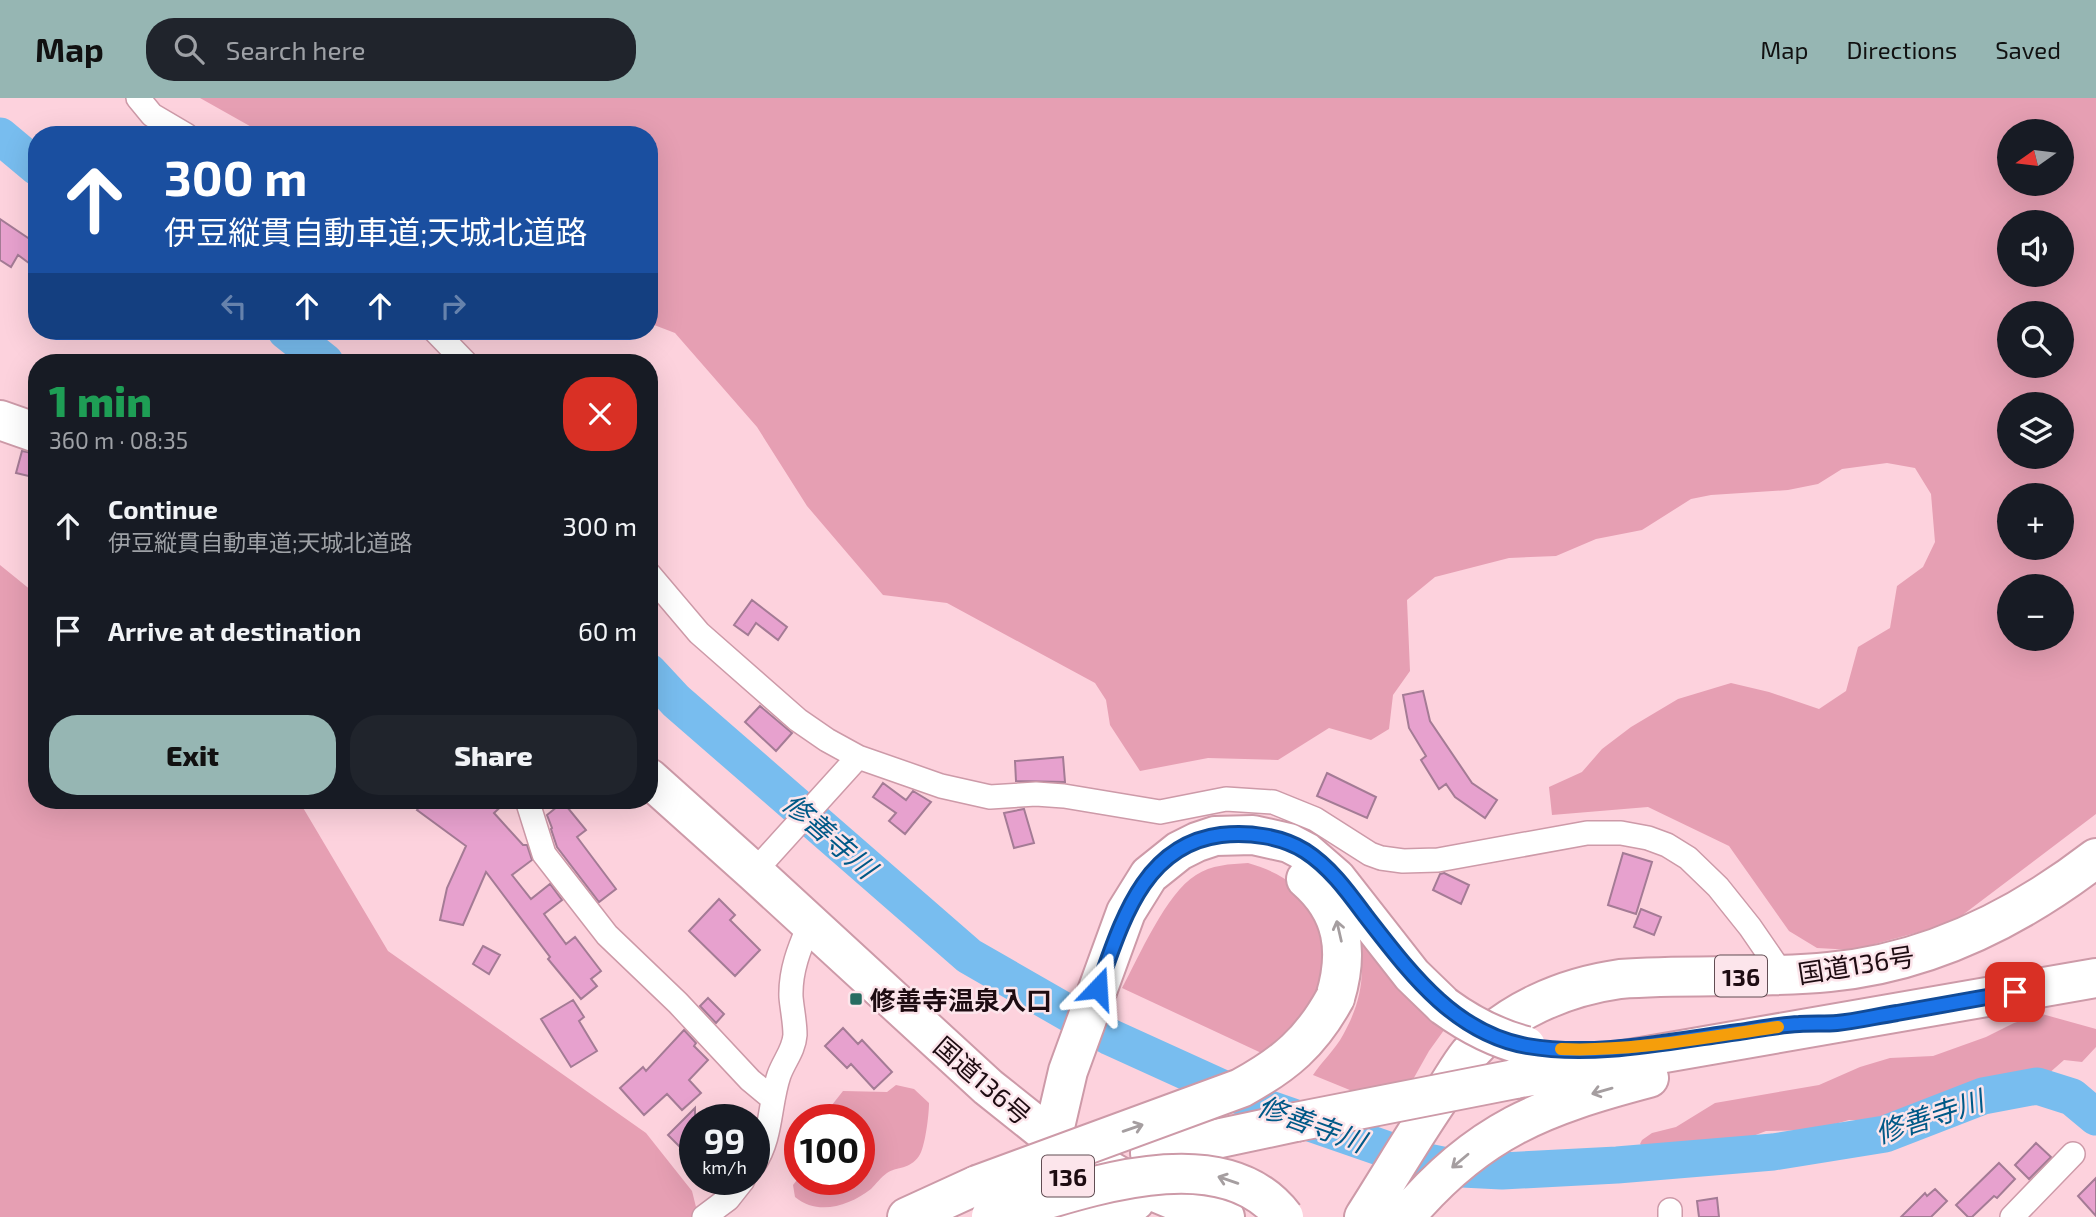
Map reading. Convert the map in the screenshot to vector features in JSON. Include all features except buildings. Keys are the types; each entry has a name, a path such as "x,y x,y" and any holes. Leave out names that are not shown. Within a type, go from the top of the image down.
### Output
{"highway":[{"path":"0,420 28,430"},
{"name":"国道136号","path":"658,785 761,865 810,923 988,1087 1052,1138 1126,1180 1209,1213"},
{"path":"1035,1217 1052,1138 1103,990 1126,912 1149,875 1179,850 1196,842 1215,836 1244,834 1272,838 1306,852 1351,895 1412,975 1444,1006 1482,1031 1521,1062"},
{"path":"985,1205 1241,1088 1263,1076 1298,1050 1313,1033 1335,998 1342,976 1343,956 1335,916 1327,901 1300,874 1283,864 1245,853 1206,859 1189,867 1166,886 1145,911 1103,990"},
{"name":"国道136号","path":"1380,1214 1418,1128 1468,1055 1502,1025 1549,998 1595,983 1620,979 1831,972 1922,954 1967,938 2062,884 2096,858"},
{"name":"136","path":"946,1217 1150,1153 1296,1122 1521,1062 1838,1023 2096,978"},
{"path":"1380,1214 1422,1198 1464,1157 1517,1123 1572,1099 1881,1016"},
{"path":"1052,1138 1058,1217"},
{"path":"907,1217 1163,1173 1190,1172 1210,1174 1250,1189 1267,1199 1284,1217"},
{"path":"1076,1217 1090,1206 1114,1200 1209,1213"}],"street":[{"path":"138,98 152,115 171,126"},
{"path":"444,340 457,354"},
{"path":"658,585 699,633 798,720 858,757 941,786 990,797 1036,793 1160,812 1226,799 1273,802 1315,819 1381,859 1403,861 1438,860 1587,833 1621,833 1648,838 1667,845 1688,858 1718,887 1783,975"},
{"path":"761,865 858,757"},
{"path":"530,809 544,854 607,935 678,1003 750,1080 773,1099"},
{"path":"770,1115 780,1073 793,1047 791,975 810,923"},
{"path":"2012,1217 2073,1154"},
{"path":"704,1217 731,1195"}],"shaded area":[{"path":"200,98 2096,98 2096,814 1952,923 1853,950 1817,948 1789,931 1729,846 1648,807 1552,815 1549,787 1582,772 1602,749 1631,727 1678,699 1731,683 1769,692 1819,709 1846,691 1858,647 1890,628 1897,586 1923,567 1935,542 1931,494 1915,468 1887,463 1842,469 1818,484 1788,490 1711,495 1691,499 1642,530 1596,539 1556,556 1509,558 1435,577 1407,600 1410,671 1393,695 1389,729 1371,740 1329,728 1278,760 1208,758 1140,771 1110,725 1106,700 1095,683 947,603 883,595 807,506 757,427 675,333 658,326 658,126 250,126"},
{"path":"0,565 28,588 28,809 304,809 388,951 646,1133 679,1175 679,1195 693,1195 697,1211 691,1217 0,1217"},
{"path":"1248,863 1268,870 1299,889 1318,917 1323,934 1325,953 1319,1002 1308,1018 1270,1057 1122,988 1164,910 1185,884 1208,869"},
{"path":"1356,927 1447,1026 1411,1083 1362,1095 1313,1075 1340,1040 1359,995 1362,969"},
{"path":"2042,1014 2096,1029 2096,1047 2082,1062 2064,1060 2047,1075 2029,1076 1964,1092 1898,1120 1849,1120 1814,1130 1766,1131 1713,1148 1669,1143 1647,1150 1640,1144 1652,1133 1676,1127 1715,1103 1819,1085 1860,1067 1890,1058 1933,1056"},
{"path":"896,1085 914,1089 929,1103 927,1123 919,1156 907,1166 887,1173 875,1185 875,1104 833,1104 843,1091 887,1092"},
{"path":"862,1195 843,1204 823,1207 804,1203 795,1197"}],"waterway":[{"name":"修善寺川","path":"0,136 28,159"},
{"name":"修善寺川","path":"297,340 315,354"},
{"name":"修善寺川","path":"658,682 676,701 969,956 1110,1037 1264,1107 1414,1159 1462,1169 1502,1171 1773,1152 1885,1134 1983,1096 2037,1086 2072,1097 2096,1117"}],"slow traffic":[{"path":"1561,1049 1644,1045 1778,1027"}],"place":[{"name":"修善寺温泉入口","path":"856,999"}],"route":[{"path":"1098,988 1126,912 1149,875 1179,850 1215,836 1234,834 1272,838 1306,852 1336,878 1412,975 1444,1006 1482,1031 1526,1046 1585,1049 1644,1045 1797,1024 1838,1023 2015,992"}]}
